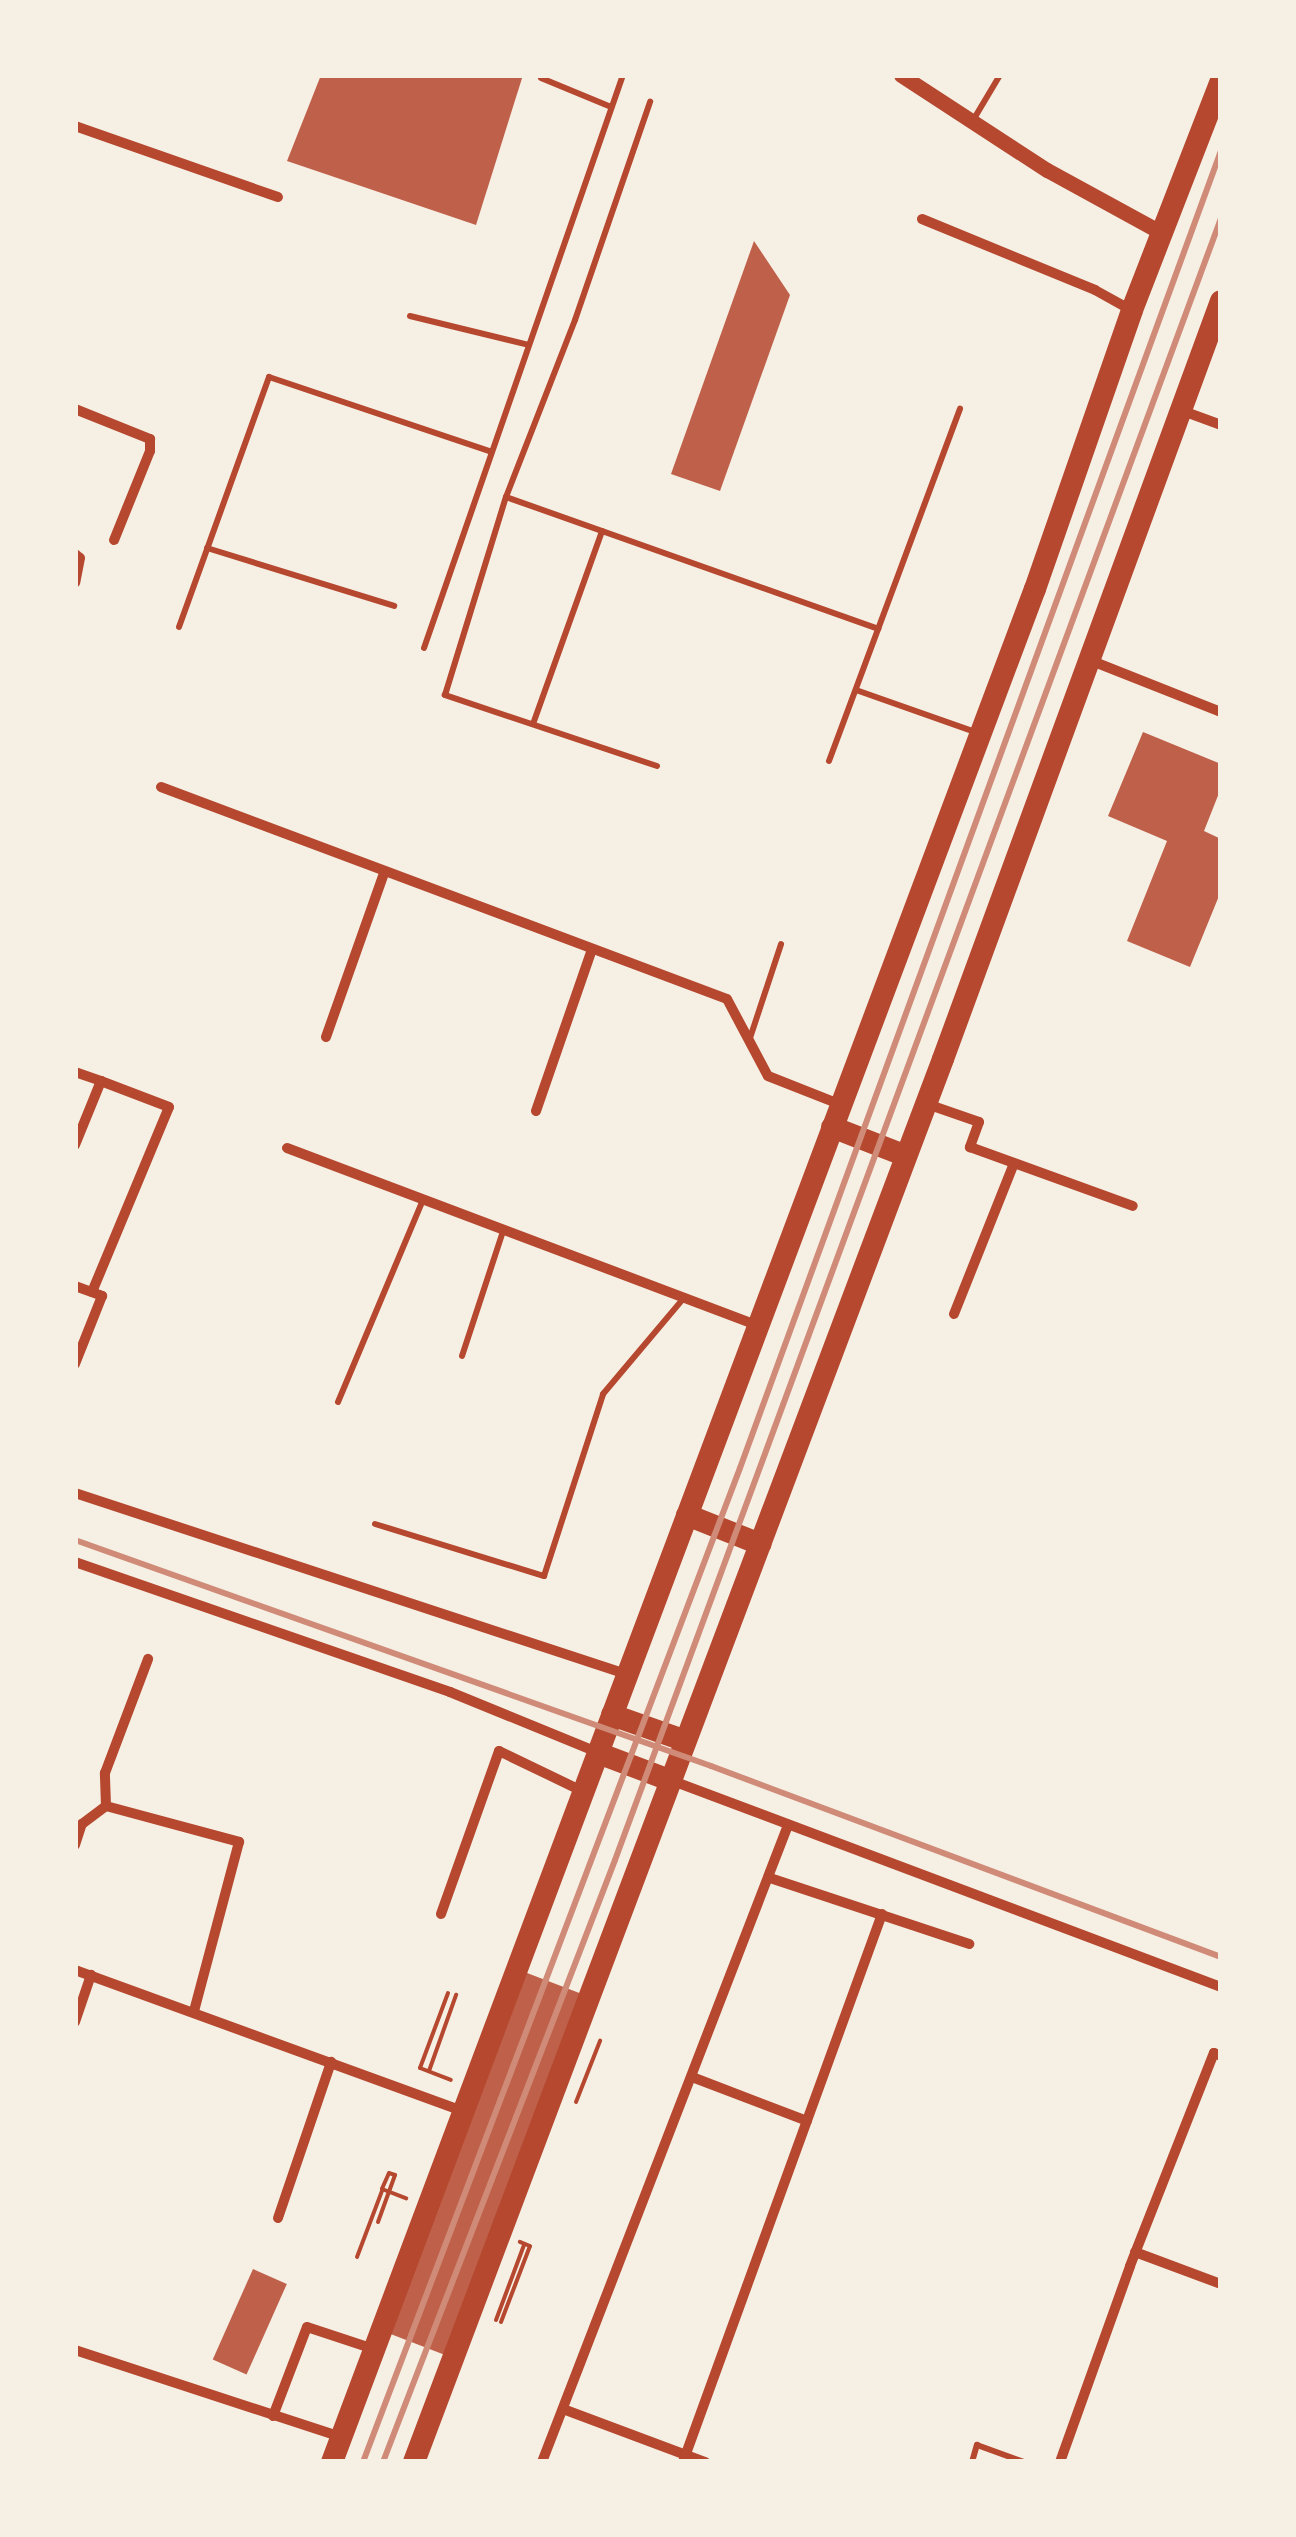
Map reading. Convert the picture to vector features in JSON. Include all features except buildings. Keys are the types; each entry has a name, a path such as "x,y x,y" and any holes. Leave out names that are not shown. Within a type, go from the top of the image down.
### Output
{"highway":[{"path":"332,2462 981,734 1132,310 1221,80"},
{"path":"414,2462 1092,662 1221,301"},
{"path":"836,1116 906,1156"},
{"path":"687,1515 760,1544"},
{"path":"612,1715 686,1741"},
{"path":"598,1753 672,1781"}],"street":[{"path":"901,75 971,123 1162,233"},
{"path":"75,126 278,196"},
{"path":"922,220 1095,290 1132,310"},
{"path":"75,409 150,440 150,451 114,540"},
{"path":"1183,410 1221,425"},
{"path":"75,554 80,558 75,583"},
{"path":"1092,662 1221,712"},
{"path":"160,787 384,874 727,999 768,1076 836,1116"},
{"path":"326,1037 384,874"},
{"path":"536,1111 592,949"},
{"path":"75,1072 169,1107 92,1292"},
{"path":"75,1146 101,1082"},
{"path":"926,1104 979,1122 970,1147 1133,1206"},
{"path":"287,1148 759,1326"},
{"path":"954,1314 1014,1163"},
{"path":"75,1286 102,1296 75,1364"},
{"path":"75,1493 626,1675"},
{"path":"75,1562 450,1692 598,1753"},
{"path":"106,1806 104,1773 148,1659"},
{"path":"442,1914 499,1751 583,1792"},
{"path":"672,1781 1221,1987"},
{"path":"75,1845 82,1824 106,1806"},
{"path":"106,1806 239,1842 194,2011"},
{"path":"542,2462 788,1825"},
{"path":"770,1878 969,1944"},
{"path":"684,2458 882,1914"},
{"path":"75,1970 464,2112"},
{"path":"75,2022 91,1976"},
{"path":"1060,2462 1135,2252 1214,2053 1221,2056"},
{"path":"278,2218 332,2062"},
{"path":"692,2077 807,2121"},
{"path":"1135,2252 1221,2284"},
{"path":"273,2416 307,2327 374,2349"},
{"path":"75,2350 342,2437"},
{"path":"563,2409 684,2458 705,2462"}],"lane":[{"path":"424,648 623,75"},
{"path":"971,123 1000,75"},
{"path":"541,78 610,107"},
{"path":"650,102 575,320 506,497 445,695 657,766"},
{"path":"410,316 529,345"},
{"path":"179,627 270,377 492,452"},
{"path":"829,761 960,409"},
{"path":"506,497 878,630"},
{"path":"533,724 602,531"},
{"path":"207,548 394,606"},
{"path":"856,690 981,734"},
{"path":"750,1040 781,944"},
{"path":"338,1402 423,1200"},
{"path":"462,1356 504,1230"},
{"path":"375,1524 544,1576 603,1394 684,1298"},
{"path":"972,2462 977,2445 1024,2462"}],"path":[{"path":"448,1992 420,2068 456,2082"},
{"path":"429,2072 456,1996"},
{"path":"573,2110 600,2040"},
{"path":"357,2256 389,2172 395,2175 378,2222"},
{"path":"382,2190 410,2200"},
{"path":"498,2321 527,2245"}],"railway":[{"path":"363,2462 740,1468 1221,151"},
{"path":"383,2462 615,1860 1221,218"},
{"path":"75,1540 711,1766 1221,1957"}]}
